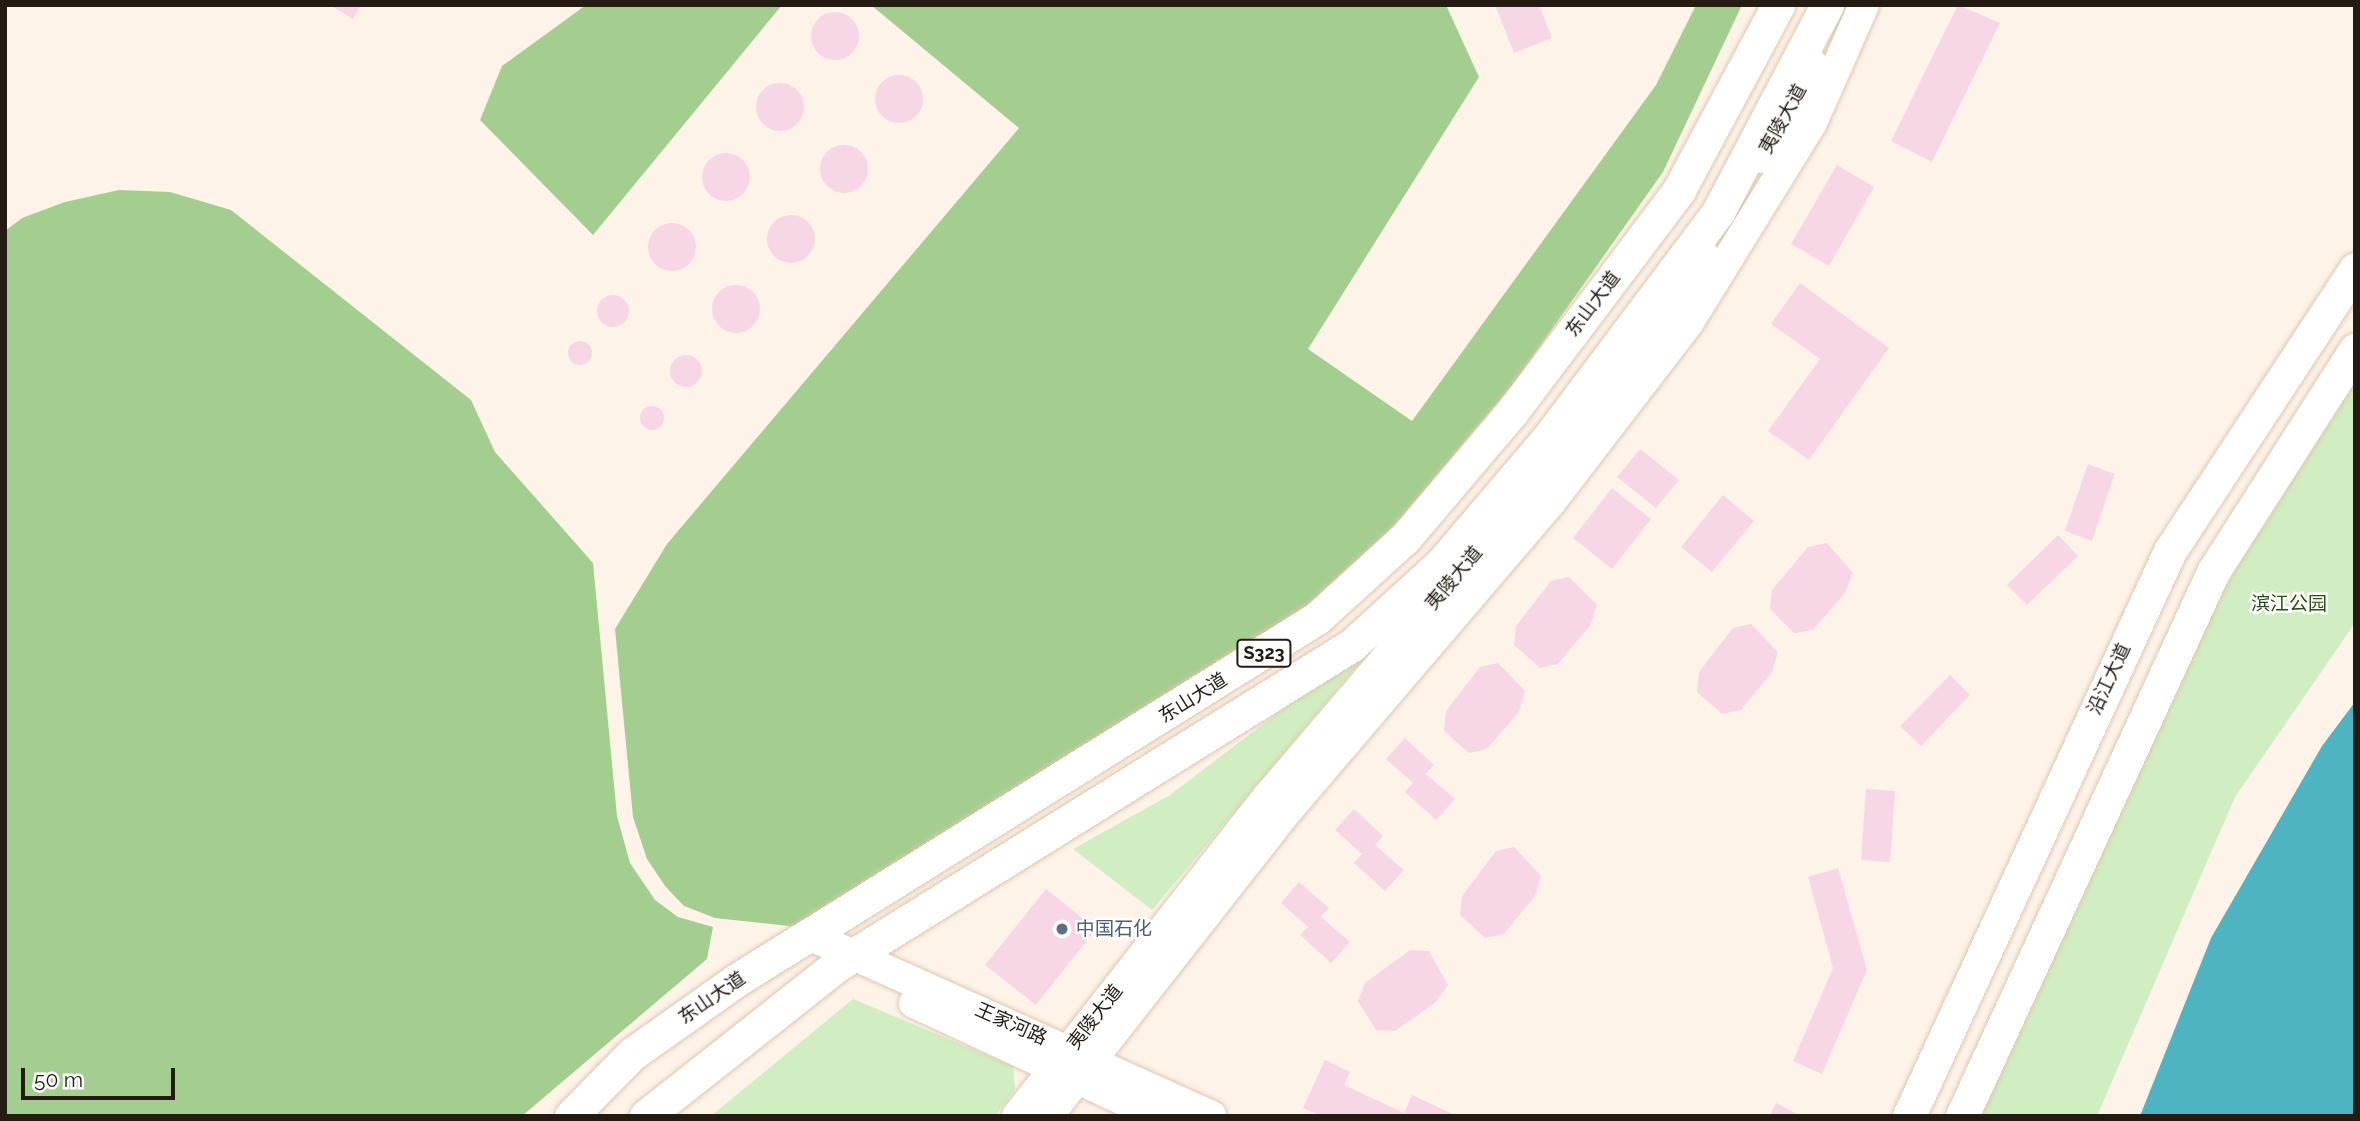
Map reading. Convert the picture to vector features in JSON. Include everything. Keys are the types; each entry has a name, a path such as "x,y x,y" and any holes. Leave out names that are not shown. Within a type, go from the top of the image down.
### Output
{"main road":[{"name":"东山大道","path":"571,1116 632,1054 799,941 1317,618 1405,538 1512,412 1679,190 1778,5"},
{"path":"646,1116 845,960 1352,645 1442,563 1550,436 1718,212 1827,5"},
{"name":"夷陵大道","path":"1048,1116 1073,1064 1269,795 1532,487 1669,308 1791,112 1838,5"},
{"name":"夷陵大道","path":"1017,1116 1073,1064 1551,502 1689,322 1812,123 1864,5"},
{"name":"沿江大道","path":"1909,1116 2170,551 2355,268"},
{"path":"1962,1116 2213,572 2355,350"},
{"name":"王家河路","path":"799,941 1073,1064 1211,1116"},
{"name":"王家河路","path":"1073,1064 1157,1116"}],"green space":[{"path":"586,5 782,5 593,235 480,120 502,66"},
{"path":"871,5 1446,5 1479,77 1308,349 1412,421 1656,85 1696,5 1742,5 1663,172 1514,383 1400,519 1313,611 807,928 715,918 684,906 665,886 647,859 633,817 615,629 667,544 1019,128"},
{"path":"119,190 170,192 231,210 471,400 495,452 593,563 617,816 630,863 655,900 678,917 713,927 707,959 522,1116 5,1116 5,231 22,218 65,202"},
{"name":"滨江公园","path":"2355,377 2355,623 2235,797 2097,1116 1977,1116 2178,675 2235,566"},
{"path":"1389,628 1152,910 1073,849 1170,795"},
{"path":"853,999 1013,1066 1015,1090 995,1116 711,1116"}],"water":[{"path":"2355,702 2355,1116 2140,1116 2211,938 2322,746"}],"building":[{"path":"330,5 361,5 353,19"},
{"path":"1495,5 1539,5 1552,38 1514,53"},
{"path":"1958,5 2000,23 1932,162 1891,141"},
{"path":"835,12 852,19 859,36 852,53 835,60 818,53 811,36 818,19"},
{"path":"899,75 916,82 923,99 916,116 899,123 882,116 875,99 882,82"},
{"path":"780,83 797,90 804,107 797,124 780,131 763,124 756,107 763,90"},
{"path":"844,145 861,152 868,169 861,186 844,193 827,186 820,169 827,152"},
{"path":"726,153 743,160 750,177 743,194 726,201 709,194 702,177 709,160"},
{"path":"1837,165 1874,187 1829,266 1791,244"},
{"path":"791,215 808,222 815,239 808,256 791,263 774,256 767,239 774,222"},
{"path":"672,223 689,230 696,247 689,264 672,271 655,264 648,247 655,230"},
{"path":"1800,283 1889,348 1809,460 1768,431 1820,359 1771,324"},
{"path":"736,285 753,292 760,309 753,326 736,333 719,326 712,309 719,292"},
{"path":"613,295 624,300 629,311 624,322 613,327 602,322 597,311 602,300"},
{"path":"575,341 585,341 592,348 592,358 585,365 575,365 568,358 568,348"},
{"path":"686,355 697,360 702,371 697,382 686,387 675,382 670,371 675,360"},
{"path":"652,406 661,409 664,418 661,427 652,430 643,427 640,418 643,409"},
{"path":"1640,449 1679,480 1656,508 1617,477"},
{"path":"2088,464 2115,474 2092,541 2065,531"},
{"path":"1612,488 1651,519 1612,569 1573,538"},
{"path":"1723,495 1754,521 1712,572 1681,547"},
{"path":"2058,535 2078,556 2027,605 2007,585"},
{"path":"1827,543 1853,573 1845,593 1813,630 1794,633 1770,609 1772,590 1808,547"},
{"path":"1569,577 1597,605 1590,626 1558,664 1540,668 1514,645 1516,626 1551,581"},
{"path":"1751,624 1778,652 1772,672 1741,710 1722,714 1697,692 1699,672 1733,628"},
{"path":"1498,663 1525,691 1519,712 1487,749 1469,753 1444,731 1446,711 1480,667"},
{"path":"1950,675 1970,695 1921,746 1900,726"},
{"path":"1405,738 1434,765 1426,774 1455,799 1436,820 1405,792 1413,783 1386,759"},
{"path":"1866,789 1895,791 1890,862 1861,860"},
{"path":"1354,809 1383,836 1375,845 1404,870 1385,891 1354,863 1362,854 1335,830"},
{"path":"1514,847 1541,876 1535,896 1504,934 1485,938 1460,915 1462,896 1496,851"},
{"path":"1838,868 1867,970 1822,1074 1793,1061 1833,968 1808,877"},
{"path":"1299,882 1329,908 1321,917 1350,942 1331,963 1300,935 1308,927 1281,903"},
{"path":"1046,889 1096,929 1036,1005 985,965"},
{"path":"1410,950 1429,951 1448,985 1435,1003 1395,1031 1376,1030 1358,1001 1365,983"},
{"path":"1325,1060 1350,1072 1344,1085 1404,1113 1412,1095 1457,1116 1321,1116 1303,1108"},
{"path":"1776,1103 1801,1116 1770,1116"}],"place":[{"name":"中国石化","path":"1062,929"}]}
